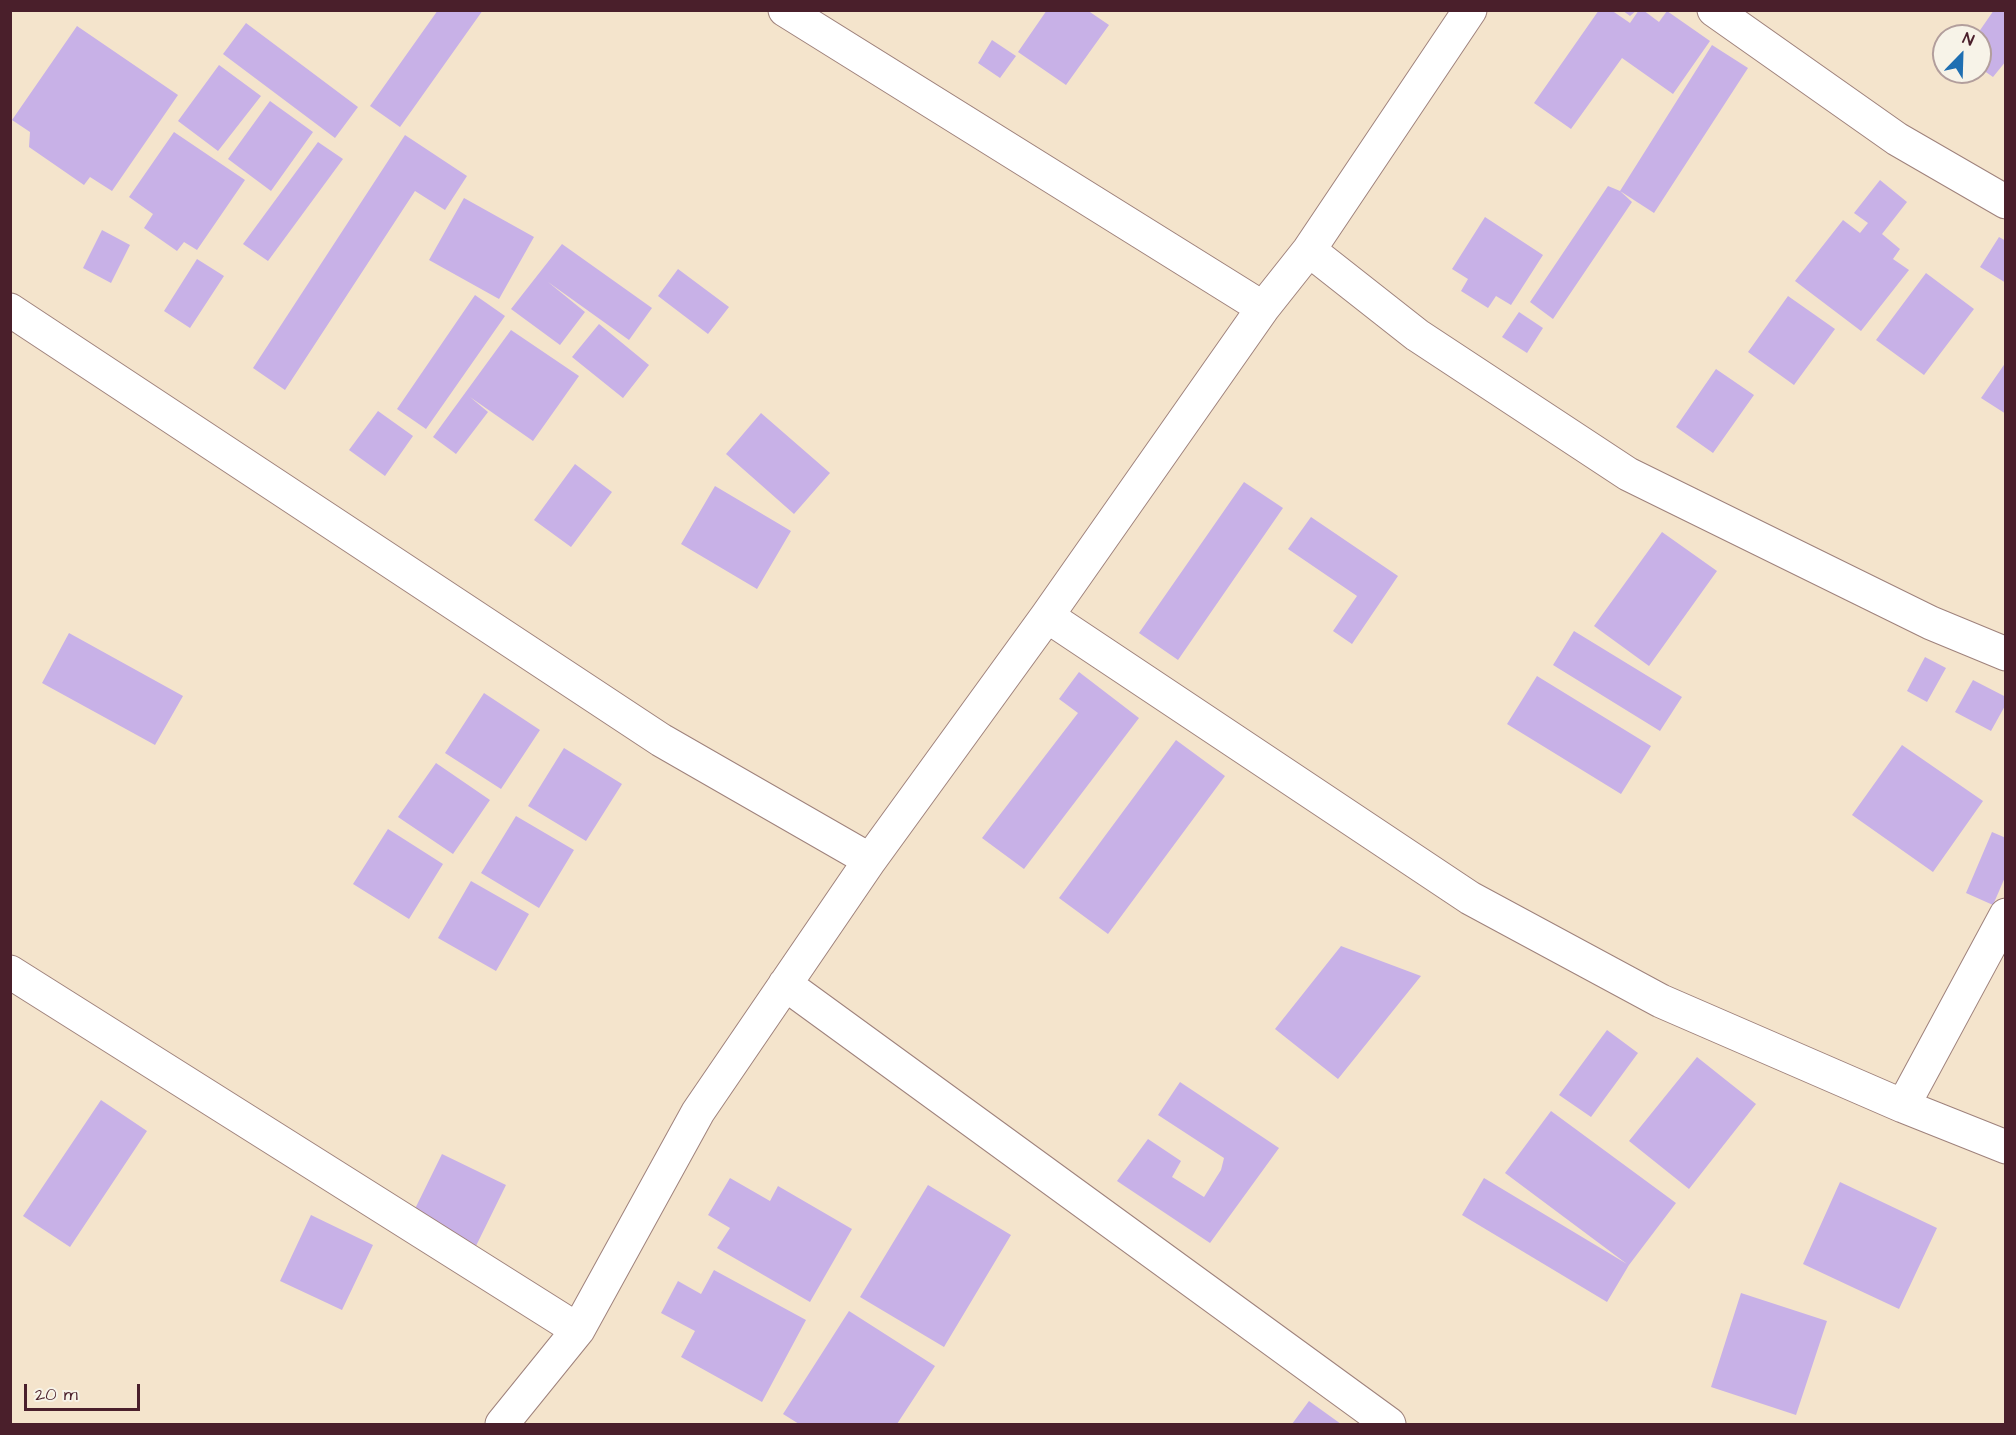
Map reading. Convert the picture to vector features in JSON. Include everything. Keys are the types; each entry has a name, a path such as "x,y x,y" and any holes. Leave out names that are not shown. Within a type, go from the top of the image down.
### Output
{"street":[{"path":"785,10 1263,308"},
{"path":"502,1425 578,1330 698,1112 785,984 870,860 1047,616 1263,308 1309,250 1470,10"},
{"path":"1714,10 1897,139 2006,202"},
{"path":"1309,250 1417,335 1628,474 1931,623 2006,654"},
{"path":"10,310 661,740 870,860"},
{"path":"1047,616 1470,898 1661,1001 1903,1106 2006,1147"},
{"path":"1903,1106 2006,915"},
{"path":"10,972 578,1330"},
{"path":"785,984 1389,1425"}],"building":[{"path":"438,10 483,10 400,127 370,106"},
{"path":"1047,10 1087,10 1109,25 1066,85 1018,52"},
{"path":"1599,10 1611,10 1630,23 1639,10 1643,10 1659,22 1667,11 1710,41 1673,94 1622,58 1571,129 1534,103"},
{"path":"1622,10 1637,10 1630,16"},
{"path":"1994,10 2006,10 2006,61 1993,77 1992,24 1984,24"},
{"path":"246,23 358,107 335,138 223,54"},
{"path":"77,26 178,95 112,191 90,177 84,185 29,147 30,132 12,120"},
{"path":"992,40 1016,56 1000,78 978,63"},
{"path":"1712,45 1748,68 1654,213 1620,191"},
{"path":"219,65 261,96 218,151 178,121"},
{"path":"270,101 313,132 271,191 228,159"},
{"path":"174,132 245,180 197,250 184,242 177,251 144,228 153,214 129,197"},
{"path":"405,135 467,176 445,210 415,191 285,390 253,368"},
{"path":"318,142 343,159 268,261 243,244"},
{"path":"1880,180 1907,202 1882,234 1900,249 1893,259 1909,270 1861,331 1795,281 1843,220 1860,233 1868,223 1854,213"},
{"path":"1608,186 1620,191 1632,202 1553,319 1530,302"},
{"path":"464,198 534,237 499,299 429,260"},
{"path":"1485,217 1543,255 1511,305 1496,296 1488,308 1461,291 1468,279 1452,269"},
{"path":"102,230 130,245 111,283 83,268"},
{"path":"1999,237 2006,241 2006,283 1980,267"},
{"path":"562,244 652,308 629,340 548,282 585,312 560,345 511,309"},
{"path":"197,259 224,276 190,328 164,311"},
{"path":"678,269 729,307 708,334 658,296"},
{"path":"1926,273 1974,309 1924,375 1876,340"},
{"path":"475,295 505,316 426,429 397,409"},
{"path":"1788,296 1835,329 1794,385 1748,352"},
{"path":"1519,312 1543,328 1527,353 1502,337"},
{"path":"599,324 649,365 623,398 572,357"},
{"path":"511,330 579,376 533,441 470,397 488,412 456,454 433,437"},
{"path":"2006,362 2006,414 1981,398"},
{"path":"1716,369 1754,395 1713,453 1676,427"},
{"path":"378,411 413,436 385,476 349,450"},
{"path":"761,413 830,473 794,514 726,454"},
{"path":"575,464 612,492 571,547 534,520"},
{"path":"1244,482 1283,508 1178,660 1139,633"},
{"path":"715,486 791,531 757,589 681,544"},
{"path":"1311,517 1398,576 1352,644 1333,631 1357,596 1288,549"},
{"path":"1662,532 1717,571 1649,666 1594,626"},
{"path":"1574,631 1682,697 1660,731 1553,665"},
{"path":"69,633 183,696 155,745 42,683"},
{"path":"1925,657 1946,668 1927,702 1907,691"},
{"path":"1079,672 1139,718 1024,869 982,838 1078,713 1059,699"},
{"path":"1537,676 1651,746 1621,794 1507,724"},
{"path":"1973,680 2006,697 2006,704 1991,731 1955,712"},
{"path":"484,693 540,730 501,789 445,753"},
{"path":"1176,740 1225,776 1108,934 1059,898"},
{"path":"1902,745 1983,801 1933,872 1852,815"},
{"path":"564,748 622,784 586,841 528,806"},
{"path":"436,763 490,800 453,854 398,817"},
{"path":"516,816 574,850 539,908 481,873"},
{"path":"388,829 443,864 409,919 353,884"},
{"path":"1992,832 2006,838 2006,875 1993,905 1966,893"},
{"path":"471,881 529,914 496,971 438,938"},
{"path":"1341,946 1421,976 1338,1079 1275,1029"},
{"path":"1607,1030 1638,1053 1591,1117 1559,1095"},
{"path":"1697,1057 1756,1104 1689,1189 1629,1141"},
{"path":"1180,1082 1279,1148 1210,1243 1117,1181 1148,1139 1181,1161 1172,1177 1204,1197 1221,1170 1224,1158 1158,1115"},
{"path":"101,1100 147,1131 70,1247 23,1216"},
{"path":"1551,1111 1676,1203 1629,1265 1607,1302 1462,1215 1484,1178 1627,1264 1505,1173"},
{"path":"442,1154 506,1185 473,1252 409,1221"},
{"path":"730,1178 770,1201 778,1186 852,1229 810,1302 717,1248 730,1228 708,1215"},
{"path":"1840,1182 1937,1228 1899,1309 1803,1264"},
{"path":"928,1185 1011,1235 944,1347 860,1297"},
{"path":"311,1215 373,1245 342,1310 280,1281"},
{"path":"714,1270 806,1320 762,1402 681,1357 695,1331 661,1313 678,1281 701,1294"},
{"path":"1741,1293 1827,1321 1796,1415 1711,1387"},
{"path":"849,1311 935,1366 897,1424 799,1424 783,1414"},
{"path":"1309,1401 1341,1424 1292,1424"}]}
